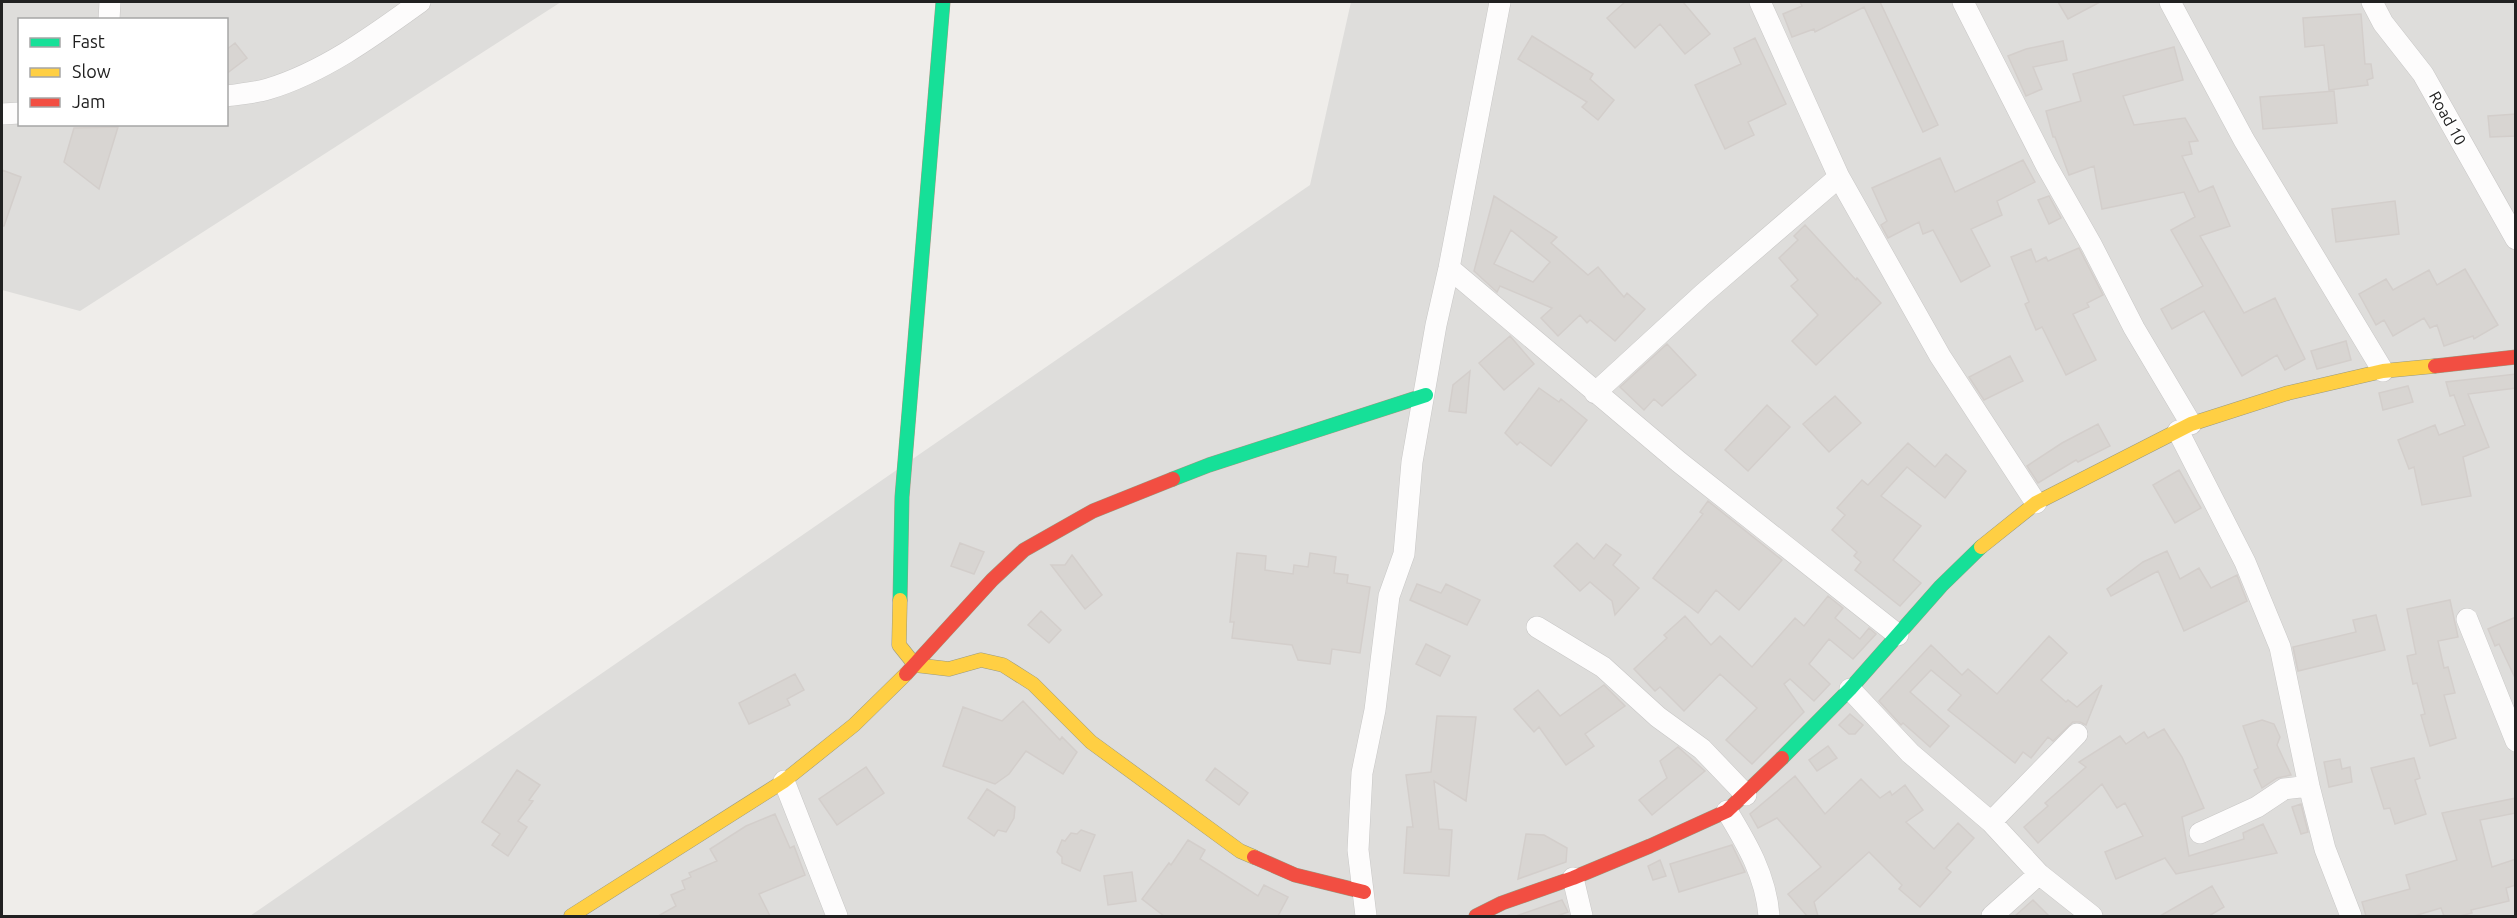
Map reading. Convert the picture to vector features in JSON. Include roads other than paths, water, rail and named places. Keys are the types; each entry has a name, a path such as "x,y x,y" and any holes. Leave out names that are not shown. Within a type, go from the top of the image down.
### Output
{"street":[{"path":"109,18 110,2"},
{"path":"228,96 266,90 303,75 369,39 420,2"},
{"path":"943,2 902,497 899,645 915,665 949,669 981,660 1003,665 1033,684 1091,742 1240,851 1295,875 1364,892"},
{"path":"1366,916 1358,850 1362,773 1376,710 1389,596 1404,554 1413,462 1436,325 1500,2"},
{"path":"1760,2 1839,177 1940,356 2036,503"},
{"path":"1963,2 2185,428 2245,562 2280,647 2309,786 2325,849 2351,916"},
{"path":"2170,2 2244,140 2383,370"},
{"name":"Road 10","path":"2372,2 2383,23 2423,74 2516,239"},
{"path":"2,114 18,113"},
{"path":"1595,393 1703,294 1839,177"},
{"path":"1449,268 1595,393 1898,635"},
{"path":"1476,916 1502,903 1573,878 1727,811 1746,795 1850,689 1941,586 1984,544 2036,503 2185,428 2288,393 2383,370 2516,357"},
{"path":"571,916 784,781 854,725 915,665 992,580 1024,550 1093,512 1209,465 1426,395"},
{"path":"2468,619 2516,741"},
{"path":"1537,627 1603,667 1658,717 1702,749 1746,795"},
{"path":"1850,689 1910,753 1991,822 2039,874 2092,916"},
{"path":"1991,822 2077,734"},
{"path":"784,781 837,916"},
{"path":"2200,833 2257,807 2284,789 2309,786"},
{"path":"1727,811 1751,851 1762,880 1769,916"},
{"path":"1992,916 2039,874"},
{"path":"1573,878 1582,916"}]}
